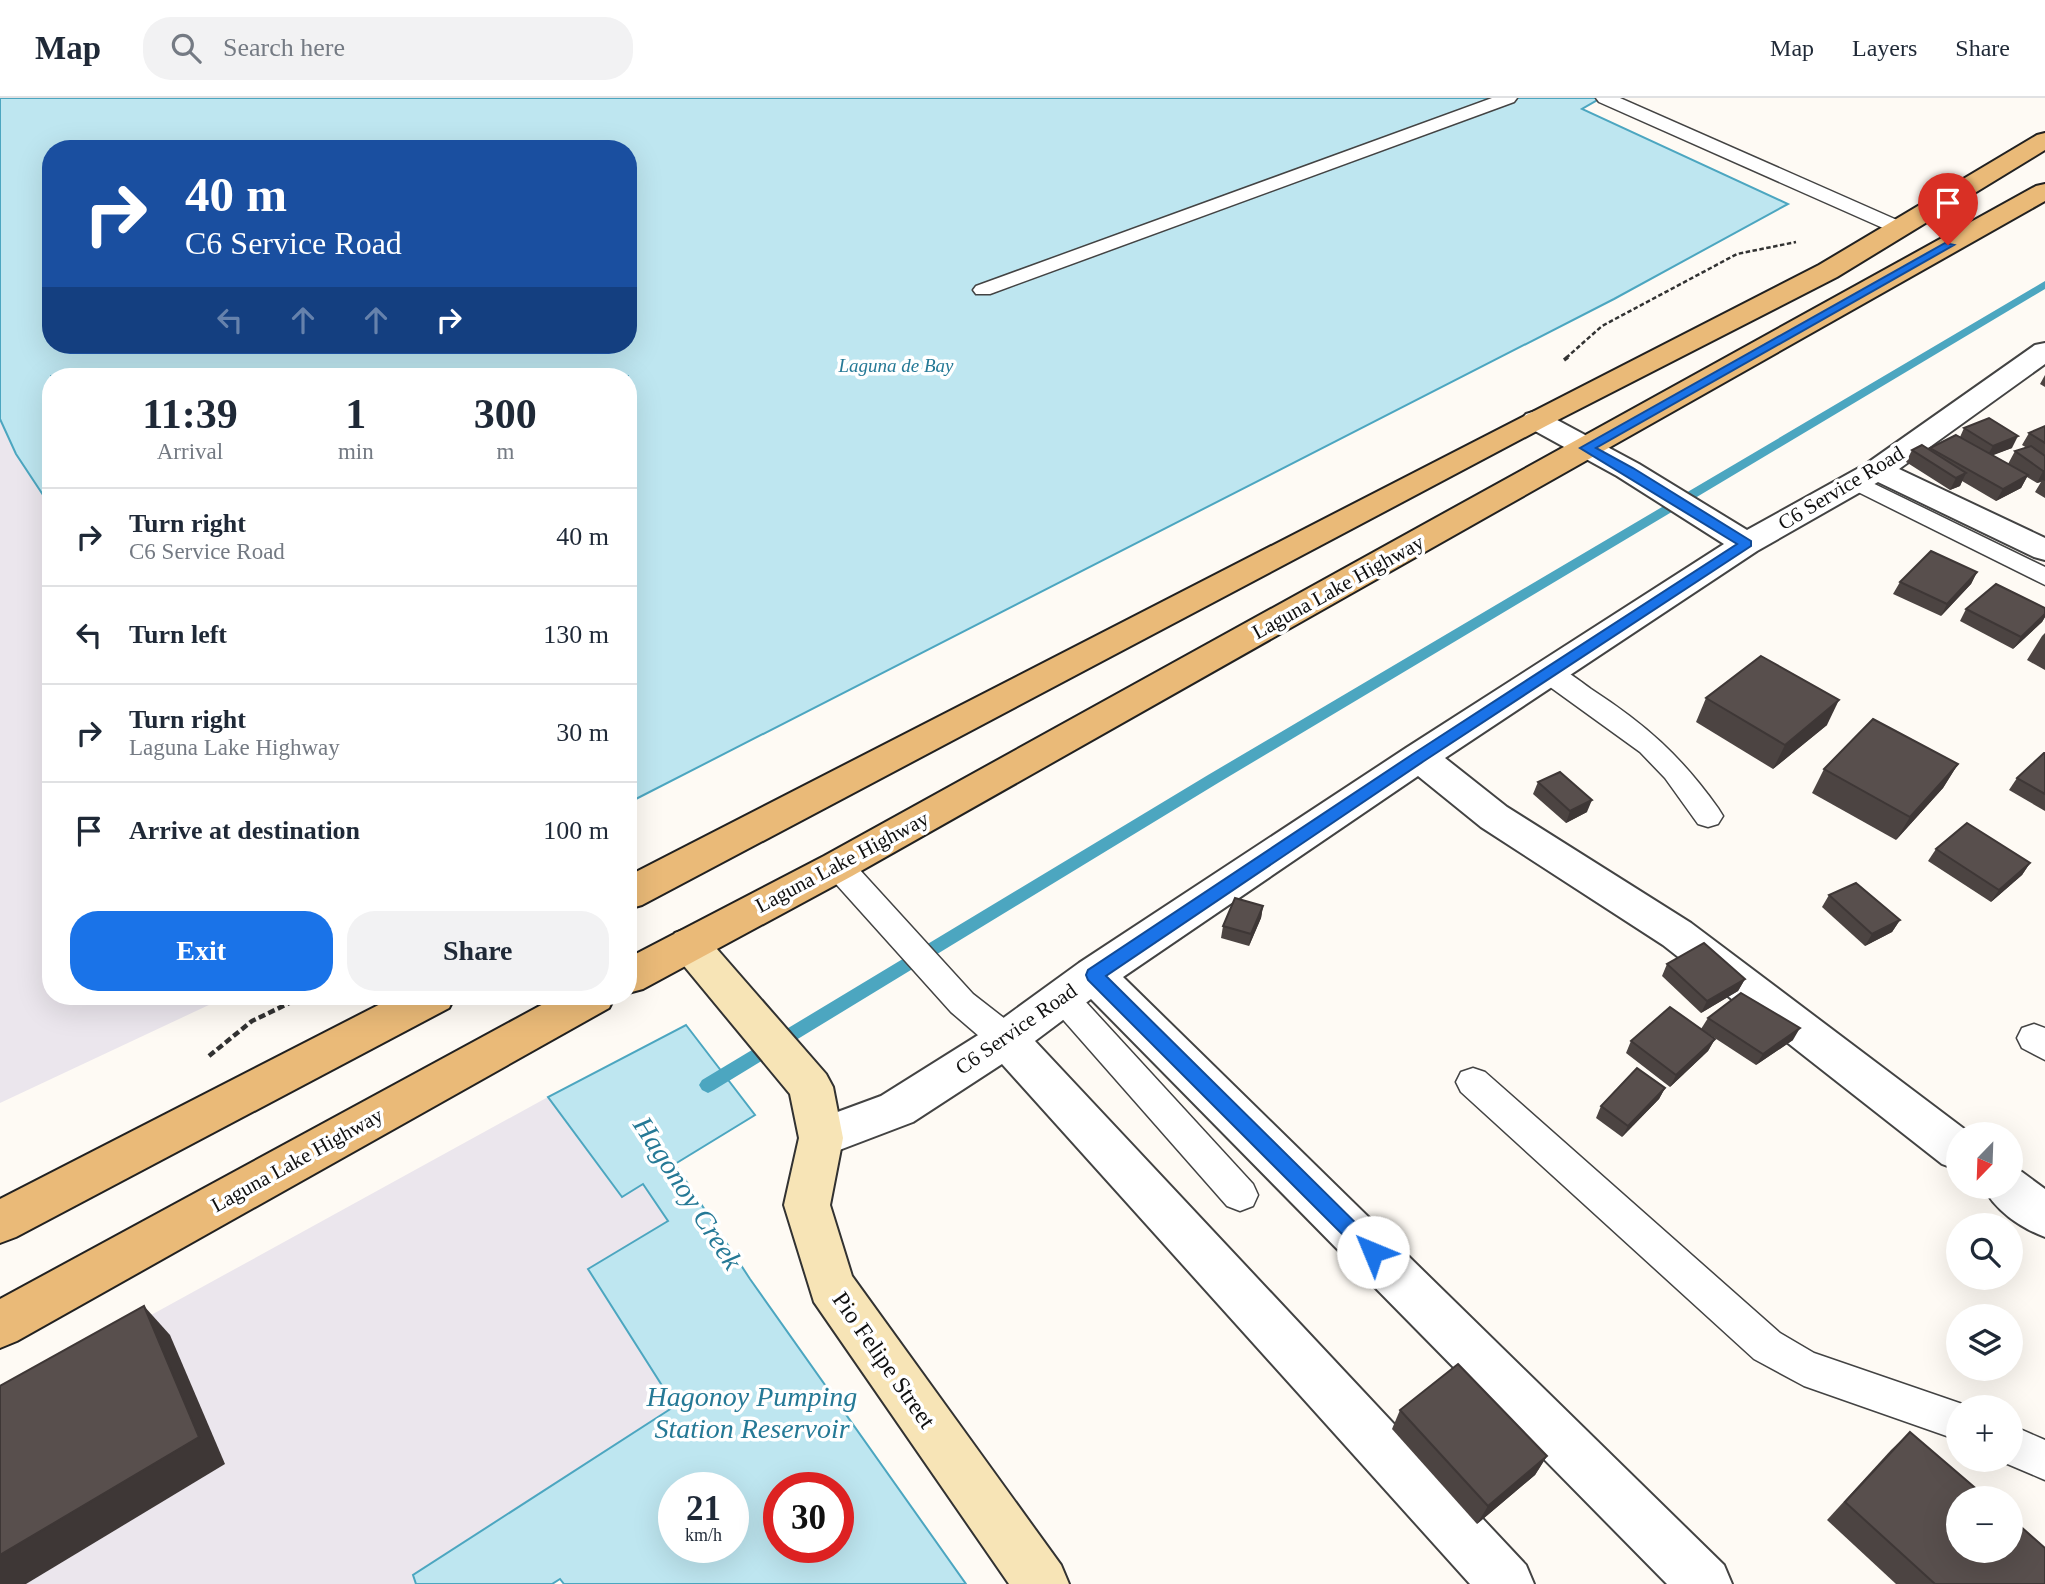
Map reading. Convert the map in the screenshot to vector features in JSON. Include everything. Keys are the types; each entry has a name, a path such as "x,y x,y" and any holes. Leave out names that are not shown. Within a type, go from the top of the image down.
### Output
{"main road":[{"path":"637,889 1536,420 1828,271 2045,140"},
{"name":"Laguna Lake Highway","path":"637,972 838,866 2045,191"},
{"name":"Pio Felipe Street","path":"689,944 811,1087 821,1138 807,1205 831,1286 1042,1584"},
{"path":"0,1222 417,1005"},
{"name":"Laguna Lake Highway","path":"0,1325 578,1005"}],"street":[{"name":"C6 Service Road","path":"821,1138 897,1109 1006,1039 1078,986 1549,673 1733,536 1866,476 2045,351"},
{"path":"1536,420 1628,470 1733,536"},
{"path":"1866,476 2045,550"},
{"path":"1419,758 1494,817 1677,934 1946,1141"},
{"path":"1078,986 1705,1584"},
{"path":"1006,1039 1507,1584"},
{"path":"2023,1199 2045,1216"}],"lane":[{"path":"983,290 1508,98"},
{"path":"1605,98 1899,228"},
{"path":"1866,476 2045,577"},
{"path":"1549,673 1638,736 1661,756 1682,779 1708,816"},
{"path":"838,866 962,1003 1006,1039"},
{"path":"1078,986 1240,1195"},
{"path":"1473,1082 1767,1346 1804,1368 1946,1418"},
{"path":"2023,1450 2045,1460"}],"path":[{"path":"253,1021 286,1005"}],"shaded area":[{"path":"0,419 16,454 42,493 42,1005 209,1005 0,1103"},
{"path":"548,1097 621,1197 643,1184 668,1222 588,1270 675,1406 413,1574 416,1584 0,1584 0,1398"}],"water":[{"name":"Laguna de Bay","path":"0,98 1601,98 1582,109 1788,204 1614,299 637,798 637,368 42,368 42,493 16,454 0,419"},
{"name":"Hagonoy Pumping Station Reservoir","path":"686,1025 755,1115 675,1164 750,1279 966,1584 564,1584 560,1579 552,1584 416,1584 413,1575 675,1406 588,1269 668,1221 643,1184 622,1197 548,1097"}],"building":[{"path":"1989,418 2018,436 1993,446 1964,428"},
{"path":"2045,426 2045,443 2029,433"},
{"path":"1956,435 2028,475 2003,489 1930,448"},
{"path":"1922,445 1966,473 1956,478 1912,450"},
{"path":"2031,446 2045,456 2045,471 2015,451"},
{"path":"1931,551 1977,572 1947,604 1900,582"},
{"path":"1996,584 2045,608 2045,614 2021,637 1966,609"},
{"path":"1761,656 1839,700 1785,745 1706,698"},
{"path":"1873,719 1958,764 1910,817 1824,769"},
{"path":"2045,753 2045,794 2017,778"},
{"path":"1560,772 1592,800 1570,811 1538,782"},
{"path":"1967,823 2030,863 1999,890 1936,849"},
{"path":"1856,883 1900,920 1872,934 1829,895"},
{"path":"1235,898 1263,906 1251,934 1223,926"},
{"path":"1704,943 1745,979 1707,1001 1667,964"},
{"path":"1741,993 1800,1028 1763,1054 1708,1018"},
{"path":"1670,1007 1715,1039 1676,1075 1631,1041"},
{"path":"1637,1068 1665,1088 1628,1126 1601,1106"},
{"path":"144,1306 199,1437 0,1555 0,1386"},
{"path":"1458,1364 1547,1456 1488,1506 1400,1410"},
{"path":"1910,1432 1946,1463 1946,1472 1957,1472 1973,1486 1946,1486 1946,1563 2023,1563 2023,1529 2045,1548 2045,1584 1935,1584 1845,1502"}],"waterway":[{"path":"708,1085 1213,779 2045,284"}],"route":[{"path":"1373,1252 1094,975 1746,544 1628,470 1586,448 1948,245"}],"water label":[{"name":"Hagonoy Creek","path":"688,1193"}]}
